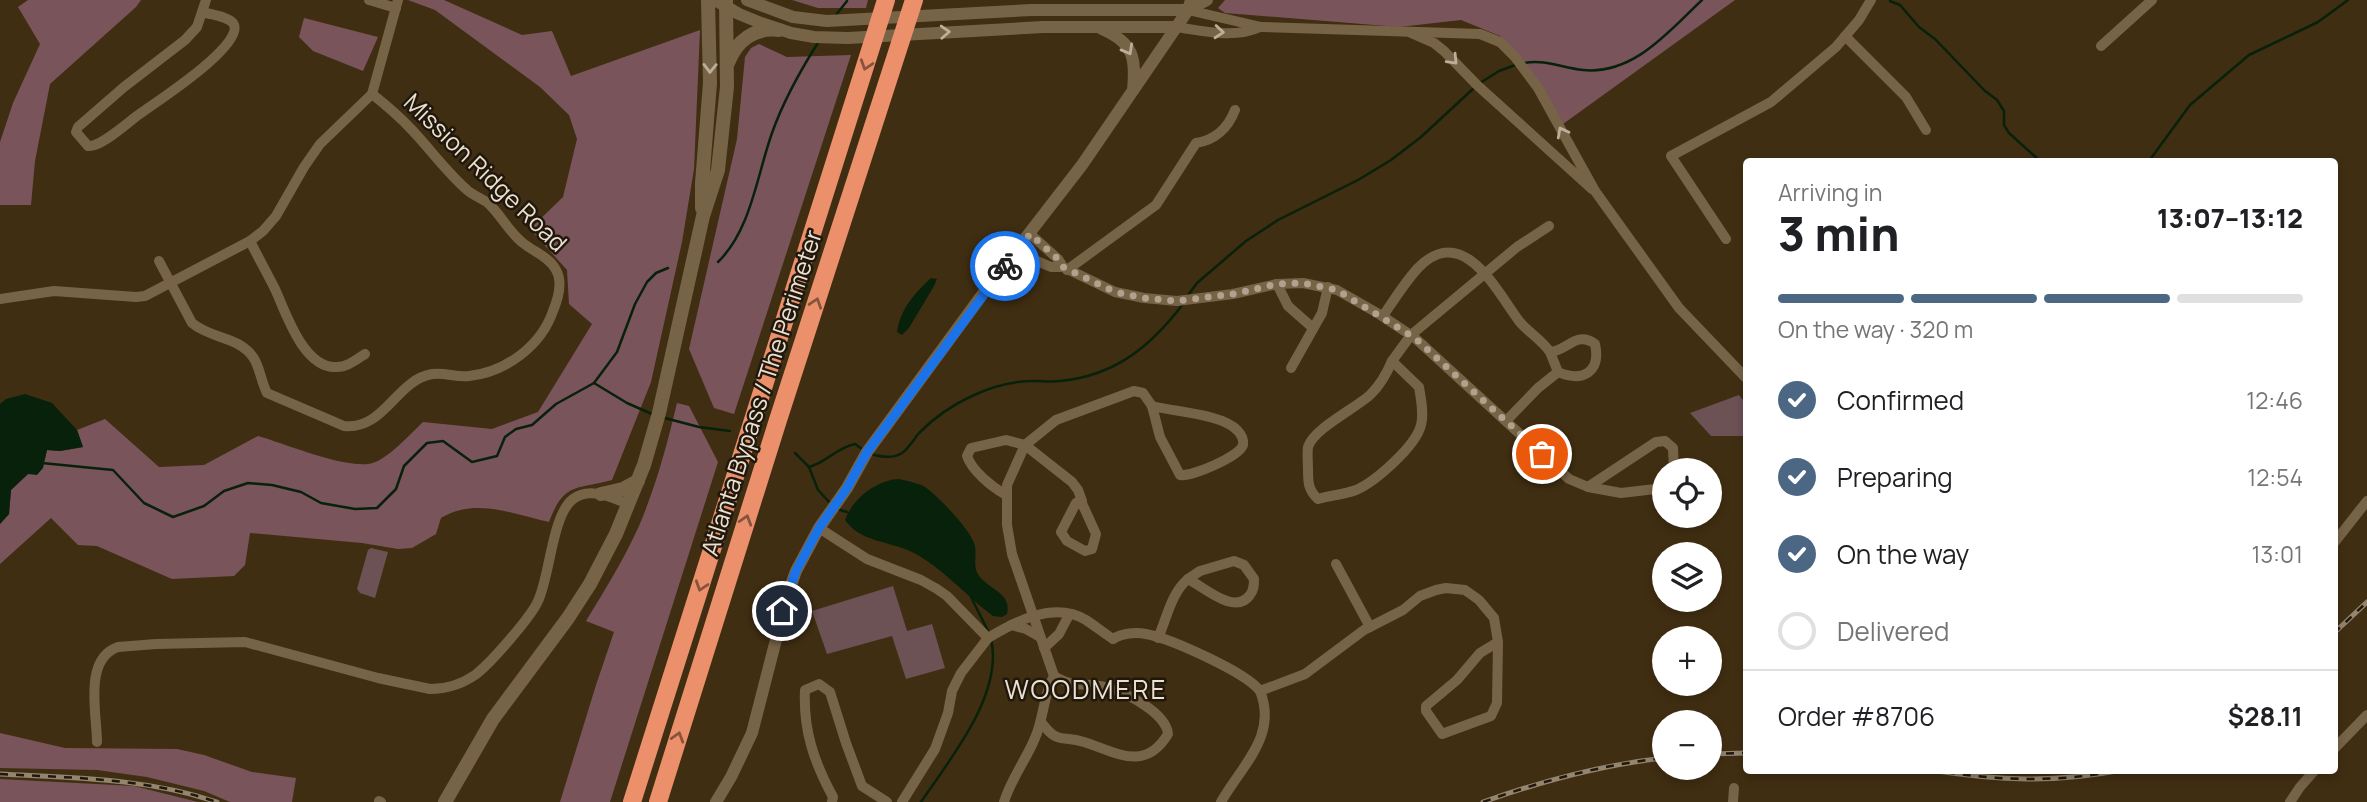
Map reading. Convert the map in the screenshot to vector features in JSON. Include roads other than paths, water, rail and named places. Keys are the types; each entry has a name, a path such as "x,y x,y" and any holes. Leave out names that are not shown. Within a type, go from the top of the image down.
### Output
{"highway":[{"name":"Atlanta Bypass / The Perimeter","path":"632,802 886,0"},
{"name":"Atlanta Bypass / The Perimeter","path":"658,802 914,0"}],"main road":[{"path":"703,216 702,183 710,72 708,0"},
{"path":"446,802 498,712 582,598 609,550 638,481 659,413 703,216 715,184 720,156 727,64 723,3"},
{"path":"727,64 746,37 760,30 779,30"},
{"path":"601,494 622,489 638,481"}],"street":[{"path":"203,12 233,23 234,34 224,49 179,87 98,145 88,146 76,132 78,127 185,40 197,27 206,0"},
{"path":"0,299 54,291 145,296 263,231 276,216 320,144 372,94 397,4 369,0"},
{"path":"747,0 807,20 848,21 1189,5 1207,0"},
{"path":"1726,239 1671,156 1771,102 1836,47 1859,20 1871,0"},
{"path":"2101,46 2152,0"},
{"path":"723,3 779,30 803,36 840,38 1095,26 1176,27 1246,33 1261,27"},
{"path":"1189,5 1261,27 1480,34 1494,38 1508,48 1538,88 1595,191 1679,308 1743,375"},
{"path":"716,802 731,778 752,733 788,593 796,571 819,528 847,488 867,452 1082,165 1189,5"},
{"path":"1095,26 1112,33 1127,44 1134,64 1132,91"},
{"path":"1394,30 1415,34 1444,51 1518,123 1595,191"},
{"path":"1845,36 1906,97 1926,130"},
{"name":"Mission Ridge Road","path":"159,261 192,323 200,330 241,345 252,355 267,393 344,426 366,424 419,379 440,373 468,376 492,371 512,362 526,350 550,321 559,291 558,272 545,258 519,239 488,204 467,191 411,129 372,94"},
{"path":"1065,268 1156,205 1196,144 1210,141 1230,122 1235,110"},
{"path":"1392,361 1419,387 1422,408 1419,431 1404,452 1367,484 1343,494 1318,499 1311,493 1308,483 1308,447 1313,439 1373,392 1392,361 1411,335 1517,247 1549,226"},
{"path":"1030,234 1065,268"},
{"path":"250,240 286,316 308,353 321,363 337,368 365,354"},
{"path":"1016,252 1051,267 1065,268 1115,292 1144,298 1177,301 1233,294 1277,284 1303,283 1337,290 1411,335 1569,479 1588,487 1621,493 1652,489"},
{"path":"1383,316 1413,274 1433,256 1447,252 1463,255 1485,274 1521,322 1550,352 1558,372"},
{"path":"1277,284 1288,306 1313,328"},
{"path":"1291,368 1325,304 1328,287"},
{"path":"1506,421 1549,378 1558,372 1574,376 1584,374 1593,369 1597,358 1595,344 1581,339 1550,352"},
{"path":"1041,722 1051,735 1078,740 1128,757 1143,756 1154,751 1168,734 1163,719 1127,696 1108,687 1070,684 1054,676 1020,582 1006,525 1007,485 1025,445 1056,420 1134,391 1143,393 1152,406 1160,437 1180,475 1187,476 1225,460 1243,445 1238,430 1222,420 1152,406"},
{"path":"1006,495 969,462 967,456 976,446 1013,440 1025,445 1066,475 1078,490 1096,534 1092,549 1085,551 1067,541 1061,532 1076,503 1082,501"},
{"path":"1588,487 1656,442 1665,441 1673,448 1673,458"},
{"path":"97,743 95,673 104,657 118,648 234,641 419,687 444,689 463,682 476,674 511,637 538,602 565,507 579,496 590,493 629,504"},
{"path":"2338,538 2367,501"},
{"path":"819,528 867,559 937,589 988,638"},
{"path":"1158,638 1169,608 1184,583 1188,579 1200,571 1234,561 1244,565 1255,582 1252,593 1245,600 1235,603 1222,600 1188,579"},
{"path":"1336,564 1370,627"},
{"path":"1260,691 1304,674 1370,627 1403,610 1420,596 1436,590 1457,588 1471,593 1492,615 1498,642 1497,703 1492,716 1443,734 1426,711 1426,706 1457,680 1480,653 1498,642"},
{"path":"902,802 935,749 961,673 988,638 1010,625 1048,612 1084,619 1113,639 1124,634 1144,634 1158,638 1229,668 1260,691 1266,716 1262,736 1221,802"},
{"path":"1044,649 1059,634 1069,615"},
{"path":"1010,625 1041,637"},
{"path":"1004,802 1015,774 1035,738 1048,687 1054,676"},
{"path":"832,802 833,797 811,751 805,720 805,690 819,684 830,691 862,786 887,802"},
{"path":"2338,745 2367,715"},
{"path":"2290,802 2311,774"},
{"path":"1733,802 1734,789"}],"waterway":[{"path":"1524,63 1547,63 1583,70 1618,66 1649,48 1702,0"},
{"path":"2151,158 2190,105 2249,55 2318,22 2348,0"},
{"path":"836,15 847,1"},
{"path":"1890,1 1900,5 1919,27 1935,39 1997,100 2004,111 2004,125 2009,133 2037,158"},
{"path":"718,262 729,249 746,218 777,121 805,63 819,41"},
{"path":"1480,83 1499,71 1518,64"},
{"path":"1186,298 1197,283 1246,241 1278,220 1358,180 1391,160 1421,137 1475,87"},
{"path":"42,463 113,470 144,503 173,517 204,506 224,491 248,483 301,492 321,503 355,509 377,508 396,489 404,466 427,443 443,441 472,462 497,456 505,437 516,429 532,425 556,404 594,383 617,352 635,304 647,282 656,273 668,268"},
{"path":"871,454 887,457 902,453 919,433 938,417 958,403 987,390 1018,382 1080,378 1115,366 1145,346 1183,304"},
{"path":"594,383 652,414"},
{"path":"661,417 699,427 730,431"},
{"path":"809,467 848,446 855,444 862,449"},
{"path":"795,453 809,467 818,490 832,505"},
{"path":"837,509 847,512"},
{"path":"971,597 989,633"},
{"path":"921,802 972,725 982,703 990,682 993,660 991,639"}],"railway":[{"path":"2338,629 2367,602"},
{"path":"1722,754 1743,753"},
{"path":"1483,802 1572,775 1652,760"},
{"path":"0,774 137,784 217,802"},
{"path":"1964,774 2027,779 2097,774"}],"district":[{"name":"WOODMERE","path":"1086,690"}]}
